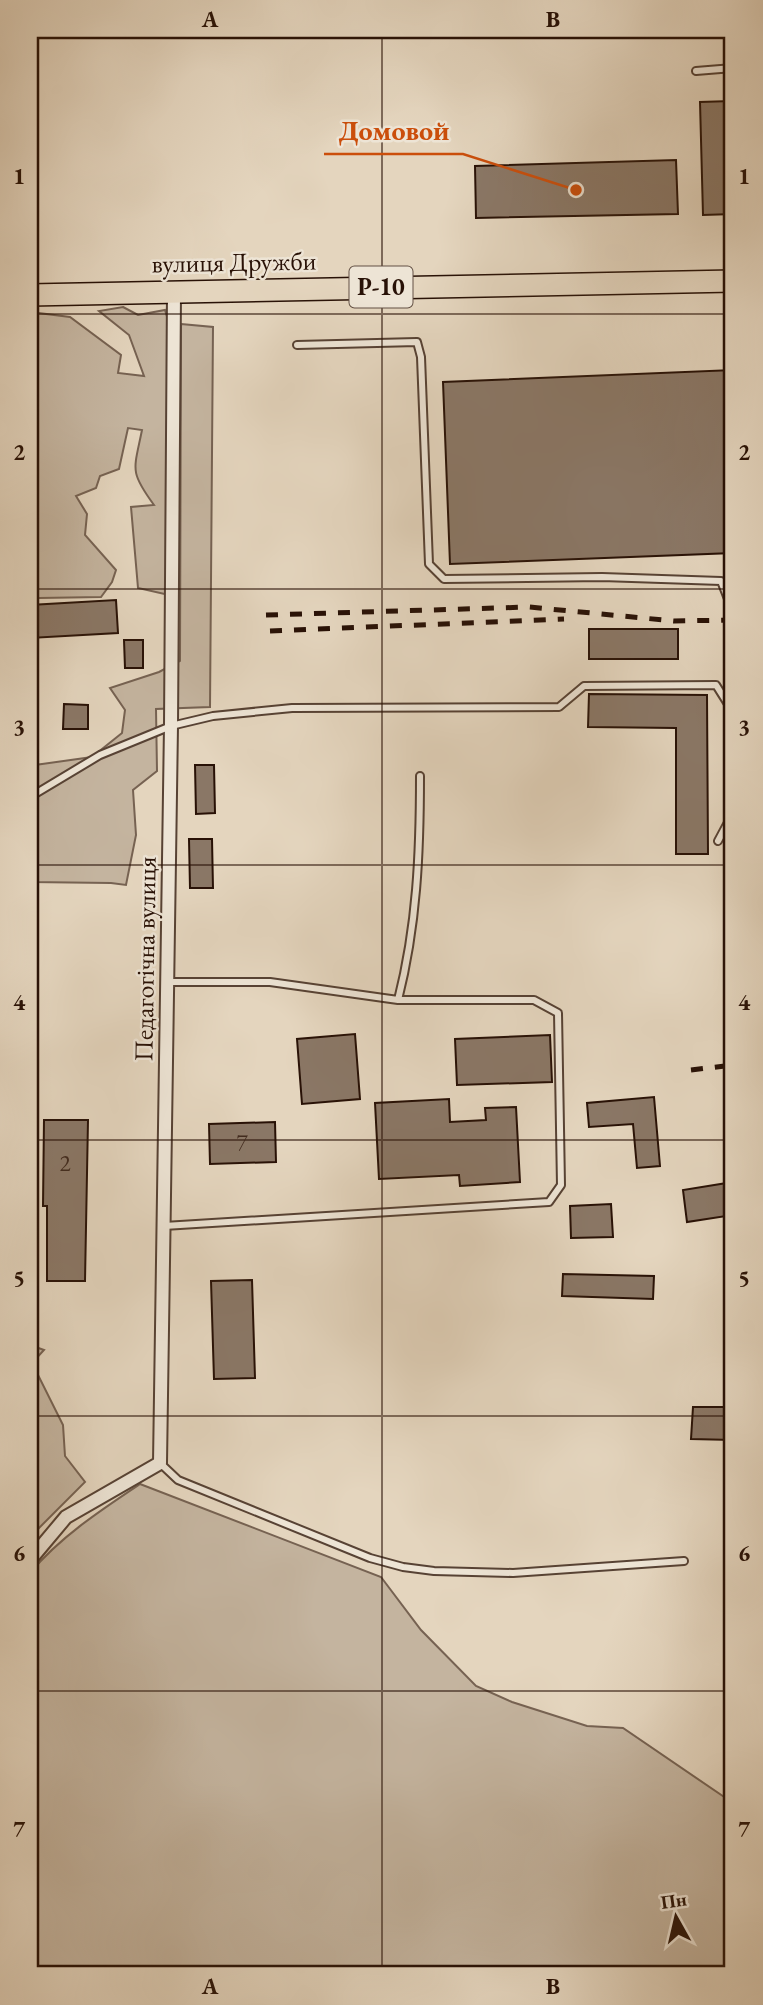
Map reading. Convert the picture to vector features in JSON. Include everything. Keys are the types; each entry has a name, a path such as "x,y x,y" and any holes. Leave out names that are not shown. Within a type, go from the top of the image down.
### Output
{"main road":[{"name":"вулиця Дружби","path":"30,295 733,281"}],"street":[{"name":"Педагогічна вулиця","path":"160,1463 171,726 174,292"},
{"path":"30,1560 66,1517 160,1463"}],"lane":[{"path":"696,71 733,68"},
{"path":"297,345 417,342 421,357 429,564 444,579 601,576 721,581 733,612"},
{"path":"30,797 100,755 171,726 213,716 292,708 559,707 584,686 716,685 733,712"},
{"path":"398,1000 408,960 420,854 419,776"},
{"path":"718,842 733,813"},
{"path":"163,1226 549,1202 561,1185 558,1013 534,1000 398,1000 270,982 167,982"},
{"path":"160,1463 178,1480 370,1558 403,1567 434,1571 513,1573 684,1561"}],"shaded area":[{"path":"123,307 138,315 165,310 169,323 169,595 138,588 131,507 154,505 137,477 136,462 142,430 128,428 119,469 100,476 96,488 76,496 87,514 85,535 116,570 112,582 101,597 39,598 30,594 30,431 36,417 37,396 30,392 30,312 70,317 121,355 118,373 144,376 129,335 99,311"},
{"path":"181,324 213,327 210,707 156,709 157,771 133,790 136,835 126,885 30,882 30,771 35,765 92,757 122,733 125,710 110,688 159,672 180,661"},
{"path":"30,1345 44,1350 32,1363 63,1425 65,1456 85,1482 30,1537"},
{"path":"140,1484 381,1577 421,1630 476,1686 512,1702 587,1726 623,1728 733,1803 733,1975 30,1975 30,1573 68,1536"}],"building":[{"path":"731,101 733,214 703,215 700,102"},
{"path":"676,160 678,214 476,218 475,166"},
{"path":"733,370 733,553 450,564 443,382"},
{"path":"116,600 118,633 30,638 30,605"},
{"path":"589,629 678,629 678,659 589,659"},
{"path":"124,640 143,640 143,668 125,668"},
{"path":"589,694 707,695 708,854 676,854 676,728 588,727"},
{"path":"64,704 88,705 88,729 63,729"},
{"path":"195,765 214,765 215,813 196,814"},
{"path":"189,839 212,839 213,888 190,888"},
{"path":"355,1034 360,1099 302,1104 297,1039"},
{"path":"550,1035 552,1082 457,1085 455,1039"},
{"path":"654,1097 660,1166 637,1168 633,1124 589,1127 587,1103"},
{"path":"449,1099 450,1122 486,1120 485,1108 516,1107 520,1182 460,1186 459,1175 379,1179 375,1103"},
{"path":"44,1120 88,1120 85,1281 47,1281 47,1206 43,1206"},
{"path":"275,1122 276,1162 210,1164 209,1124"},
{"path":"733,1182 733,1215 687,1222 683,1190"},
{"path":"611,1204 613,1237 571,1238 570,1206"},
{"path":"563,1274 654,1276 653,1299 562,1296"},
{"path":"252,1280 255,1378 214,1379 211,1281"},
{"path":"693,1407 733,1407 733,1440 691,1439"}],"railway":[{"path":"266,615 529,607 674,621 733,620"},
{"path":"270,631 564,619"},
{"path":"691,1070 733,1065"}],"place":[{"name":"Домовой","path":"576,190"}]}
